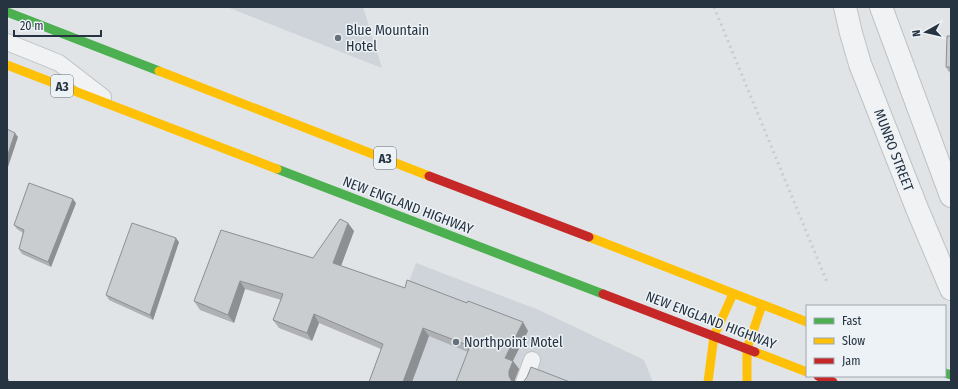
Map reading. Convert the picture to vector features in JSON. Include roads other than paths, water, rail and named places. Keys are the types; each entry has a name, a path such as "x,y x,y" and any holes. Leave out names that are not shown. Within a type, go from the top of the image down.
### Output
{"main road":[{"name":"A3","path":"7,12 806,322"},
{"name":"NEW ENGLAND HIGHWAY","path":"7,65 481,248 803,370"},
{"path":"708,382 714,336 733,294"},
{"path":"747,382 747,349 762,305"},
{"path":"820,377 833,382"}],"street":[{"name":"MUNRO STREET","path":"845,7 860,64 951,290"},
{"path":"881,7 951,196"}],"lane":[{"path":"7,42 60,63 117,108"},
{"path":"524,382 532,360"}],"railway":[{"path":"714,7 827,282"}],"place":[{"name":"Blue Mountain Hotel","path":"338,38"},
{"name":"Northpoint Motel","path":"456,342"}]}
